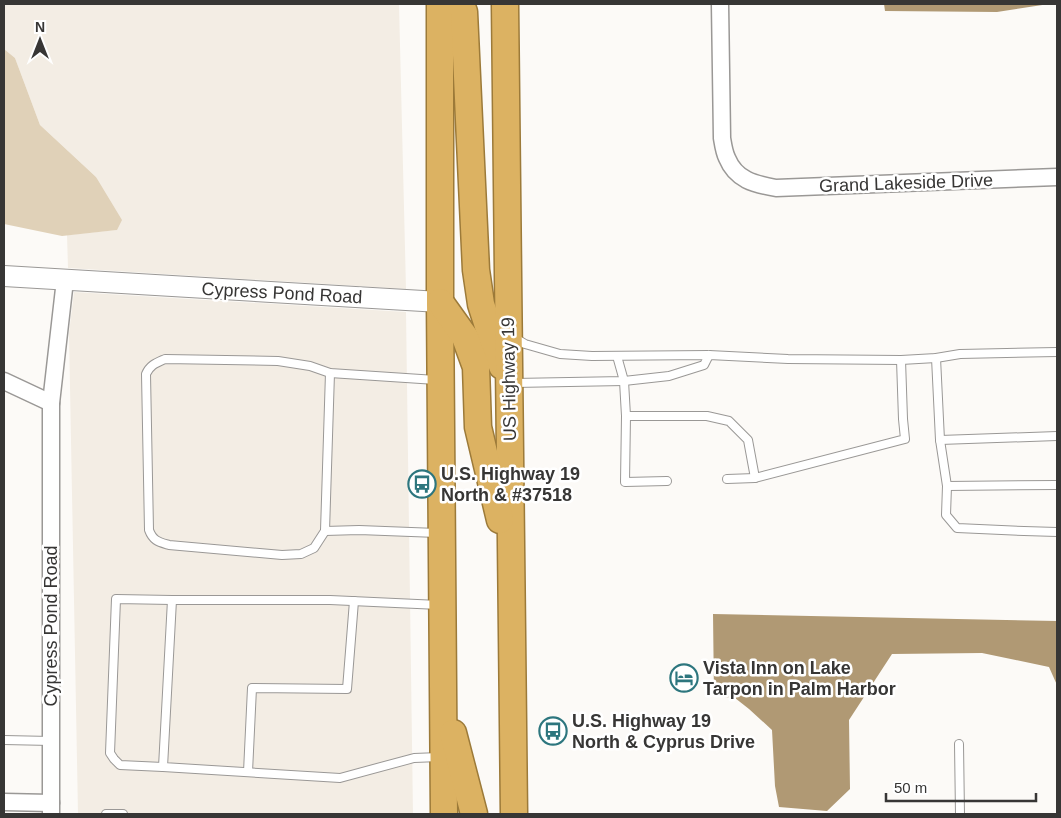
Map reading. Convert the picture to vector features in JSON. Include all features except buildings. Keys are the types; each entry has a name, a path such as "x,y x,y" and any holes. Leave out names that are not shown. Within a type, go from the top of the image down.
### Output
{"highway":[{"path":"440,4 444,814"},
{"path":"461,4 464,12 468,70 476,270 481,304 509,383"},
{"name":"US Highway 19","path":"505,4 514,814"},
{"path":"440,302 465,337 476,367 478,427 511,566"},
{"path":"443,696 474,814"}],"street":[{"name":"Grand Lakeside Drive","path":"720,4 722,138 727,158 737,174 755,184 776,188 1057,177"},
{"name":"Cypress Pond Road","path":"4,276 440,302"},
{"name":"Cypress Pond Road","path":"4,802 51,808 50,403 65,280"},
{"path":"4,382 50,403"}],"lane":[{"path":"508,335 525,344 560,354 592,356 709,355 788,359 901,360 936,358 960,354 1057,352"},
{"path":"509,383 624,381 669,376 704,365 709,355"},
{"path":"617,356 624,381 626,416 625,482 667,480"},
{"path":"936,358 940,440 947,486 946,515 957,528 1057,532"},
{"path":"330,373 324,531 314,548 301,554 282,555 169,545 157,542 151,537 148,530 146,374 154,363 165,359 278,361 310,366 330,373 441,381"},
{"path":"727,479 755,478 905,439 901,360"},
{"path":"626,416 707,416 729,421 748,440 755,478"},
{"path":"940,440 1057,436"},
{"path":"947,486 1057,485"},
{"path":"324,531 359,530 442,533"},
{"path":"442,605 116,599 110,753 120,765 340,778 414,758 444,757"},
{"path":"163,767 172,600"},
{"path":"248,772 252,688 347,689 354,602"},
{"path":"4,740 50,741"},
{"path":"960,744 960,814"},
{"path":"106,814 123,814"}],"shaded area":[{"path":"4,4 399,4 406,289 68,268 67,235 117,230 96,177 40,125 15,58 4,49"},
{"path":"884,4 1049,4 997,12 885,11"},
{"path":"4,49 15,58 40,125 96,177 122,220 117,230 62,236 4,224"},
{"path":"74,292 406,312 413,814 78,814 69,333"},
{"path":"713,614 1057,621 1057,685 1049,667 982,653 892,654 849,720 850,789 827,811 779,807 775,786 772,730 735,698 714,696"}],"place":[{"name":"U.S. Highway 19 North & #37518","path":"422,484"},
{"name":"Vista Inn on Lake Tarpon in Palm Harbor","path":"684,678"},
{"name":"U.S. Highway 19 North & Cyprus Drive","path":"553,731"}]}
